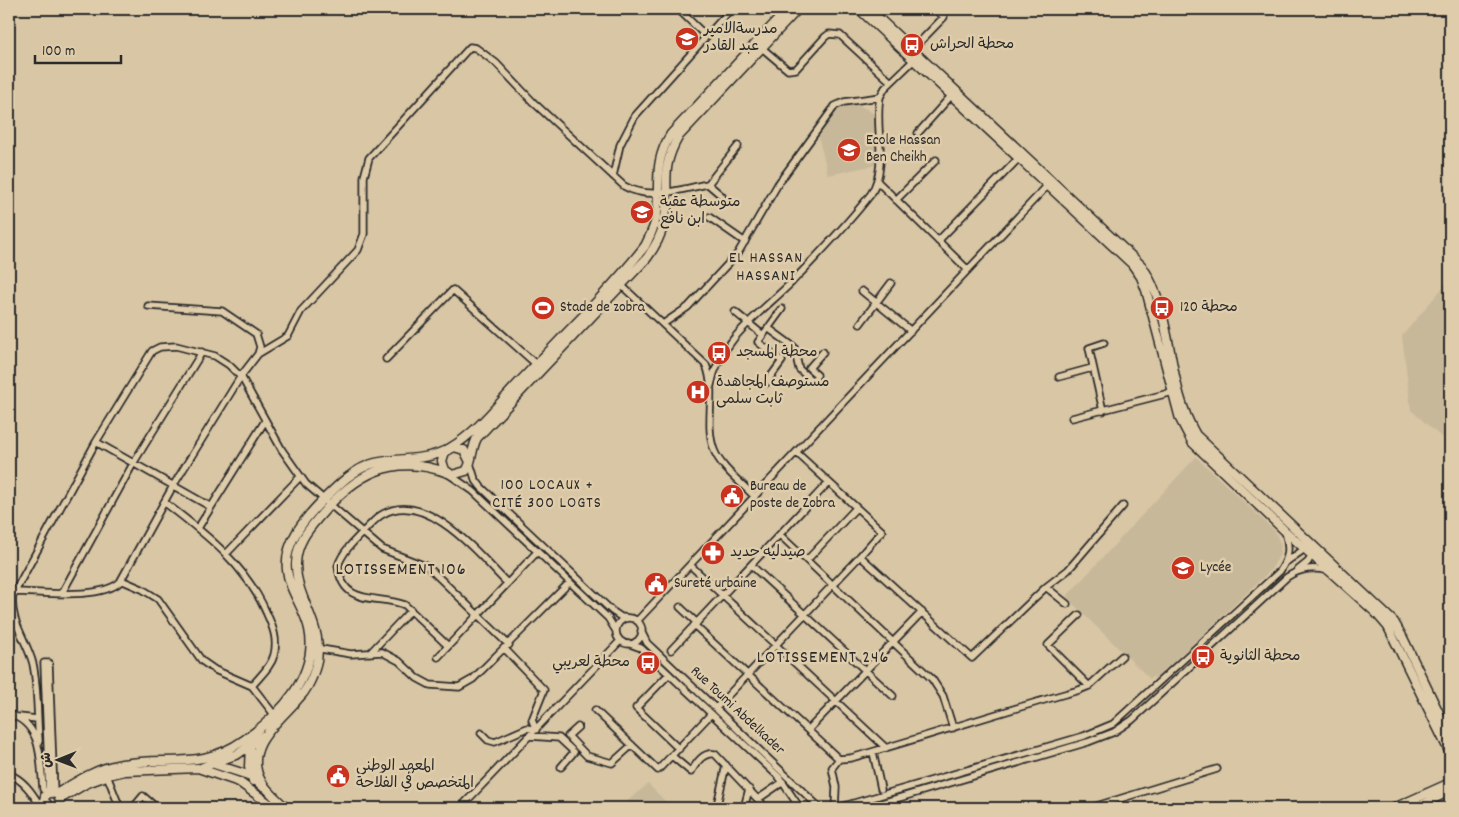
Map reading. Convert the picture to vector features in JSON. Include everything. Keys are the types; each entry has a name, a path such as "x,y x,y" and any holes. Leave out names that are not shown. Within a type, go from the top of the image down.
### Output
{"street":[{"path":"678,9 706,36"},
{"path":"613,176 620,145 635,116 731,9"},
{"path":"326,502 354,482 374,471 416,466 448,474 462,474 470,462 472,446 477,438 637,256 650,237 657,213 656,194 659,160 671,134 788,9"},
{"path":"215,764 250,747 276,718 304,675 314,648 309,628 291,584 287,560 289,549 299,527 326,502 349,476 373,463 436,455 449,449 464,450 475,479 481,488 612,611 621,617 637,621 641,632 638,640 630,644 620,640 608,618 473,490 448,474 442,461 445,452 449,449 470,433 539,367 622,286 647,258 660,235 665,212 668,160 679,136 798,9"},
{"path":"859,9 915,55 951,96 1132,264 1141,276 1180,419 1198,449 1388,627 1450,752"},
{"path":"869,9 915,55 1142,266 1155,290 1190,424 1205,444 1316,546 1394,622 1404,638 1450,736"},
{"path":"711,385 718,360 748,323 821,251 864,203 878,182 881,167 880,97 944,17 935,9"},
{"path":"762,48 788,70 792,71 796,70 824,37 829,34 840,35 891,82"},
{"path":"15,592 100,591 116,586 173,486 241,376 258,354 288,336 301,311 358,250 364,234 364,177 369,158 470,47 476,48 496,62 533,102 613,176 632,191 656,194 708,184 738,146"},
{"path":"918,133 951,96"},
{"path":"663,324 688,308 729,265 745,242 778,184 836,106 844,102 880,97"},
{"path":"938,242 1018,159"},
{"path":"896,200 936,160"},
{"path":"878,182 968,270"},
{"path":"708,184 722,196"},
{"path":"637,621 1047,186"},
{"path":"709,217 745,242"},
{"path":"616,279 701,359 709,372 711,385 714,450 721,462 755,497"},
{"path":"860,324 891,283"},
{"path":"386,359 453,290 539,367"},
{"path":"862,291 912,331"},
{"path":"148,306 222,310 256,334 260,341 258,354"},
{"path":"766,383 782,361 758,342 782,309"},
{"path":"735,312 763,335"},
{"path":"768,328 794,347 799,369 812,381 817,375 809,368 823,352"},
{"path":"1103,411 1089,348 1104,343"},
{"path":"48,802 43,789 33,666 26,640 16,624 13,613 12,606 15,592 96,442 152,351 160,347 176,346 202,352 229,364 241,376 300,477 326,502 382,549 428,567 478,614 544,690 532,720 536,730"},
{"path":"62,592 134,462 202,352"},
{"path":"701,359 710,362 718,360"},
{"path":"1059,377 1092,368"},
{"path":"1072,418 1173,392"},
{"path":"198,528 265,420"},
{"path":"96,442 211,507"},
{"path":"716,708 882,532 797,453"},
{"path":"227,553 300,477"},
{"path":"671,650 828,483"},
{"path":"164,502 227,553 252,583 262,602 276,636 274,655 270,664 252,686"},
{"path":"860,556 972,658 1046,587 1068,570 1123,506"},
{"path":"807,560 856,508"},
{"path":"448,646 411,610 397,602 358,597 347,587 338,566 342,557 362,533 377,518 388,511 406,509 427,513 452,530 507,582"},
{"path":"1284,530 1288,545 1286,562"},
{"path":"780,535 938,686 953,728"},
{"path":"839,759 832,768 836,787 836,808 1084,736 1113,724 1259,590 1286,562 1304,548 1316,546"},
{"path":"865,808 1088,742 1114,732 1132,720 1258,603 1308,562 1316,546"},
{"path":"438,657 538,551"},
{"path":"690,565 886,748"},
{"path":"751,565 892,696"},
{"path":"1294,572 1311,568 1330,571"},
{"path":"121,580 142,589 158,599 192,648 208,666 252,686 276,718"},
{"path":"314,648 351,654 382,652 388,654 423,682 442,687 459,687 474,680 570,582"},
{"path":"1046,587 1068,604"},
{"path":"680,607 748,675 839,759 852,758 873,752 992,714 1089,686 1122,656"},
{"path":"370,653 411,610"},
{"path":"808,730 922,612"},
{"path":"1079,615 1048,645 1089,686"},
{"path":"616,630 620,621 629,618"},
{"name":"Rue Toumi Abdelkader","path":"641,632 647,643 820,808"},
{"path":"460,808 620,640"},
{"name":"Rue Toumi Abdelkader","path":"630,644 641,648 784,782 800,808"},
{"path":"44,662 49,663 48,802 45,684 44,662"},
{"path":"669,674 636,708 679,749"},
{"path":"34,678 45,684"},
{"path":"595,710 658,770 711,714"},
{"path":"9,714 37,719"},
{"path":"19,717 39,741"},
{"path":"578,727 568,736 588,756 612,763 632,745"},
{"path":"481,733 488,740 495,742 527,728 536,730"},
{"path":"199,764 263,731"},
{"path":"263,731 256,760 261,781 268,790"},
{"path":"530,736 559,738 574,752 561,767"},
{"path":"250,747 251,776 261,796"},
{"path":"873,752 882,789"},
{"path":"672,756 691,772 699,759 711,753 715,754 766,808"},
{"path":"48,802 106,772 139,762 215,764 251,776 286,808"},
{"path":"199,764 239,782 261,796 275,808"},
{"path":"716,805 726,765"},
{"path":"1090,808 1216,769"},
{"path":"106,772 120,808"},
{"path":"9,774 17,777 31,791 48,802"},
{"path":"758,799 784,782"},
{"path":"1394,808 1450,783"},
{"path":"744,808 749,789"},
{"path":"1415,808 1450,792"},
{"path":"133,808 143,796 156,808"},
{"path":"808,808 820,808"}],"shaded area":[{"name":"Ecole Hassan Ben Cheikh","path":"855,103 875,114 876,165 828,175 818,135 840,106"},
{"path":"1450,279 1450,445 1411,410 1402,336"},
{"name":"Lycée","path":"1196,457 1275,531 1281,546 1279,556 1270,571 1155,680 1153,676 1150,679 1066,597"},
{"path":"648,784 672,808 619,808"}],"place":[{"name":"مدرسةالامير عبد القادر","path":"687,39"},
{"name":"محطة الحراش","path":"912,45"},
{"name":"Ecole Hassan Ben Cheikh","path":"849,150"},
{"name":"متوسطة عقبة ابن نافع","path":"642,212"},
{"name":"Stade de zobra","path":"543,308"},
{"name":"محطة 120","path":"1162,308"},
{"name":"محطة المسجد","path":"719,353"},
{"name":"مستوصف المجاهدة ثابت سلمى","path":"698,392"},
{"name":"Bureau de poste de Zobra","path":"732,496"},
{"name":"صيدليه حديد","path":"713,553"},
{"name":"Lycée","path":"1183,568"},
{"name":"Sureté urbaine","path":"656,584"},
{"name":"محطة الثانوية","path":"1203,657"},
{"name":"محطة لعريبي","path":"648,663"},
{"name":"المعهد الوطني المتخصص في الفلاحة","path":"338,776"}],"district":[{"name":"EL HASSAN HASSANI","path":"766,267"},
{"name":"100 LOCAUX + CITÉ 300 LOGTS","path":"547,494"},
{"name":"LOTISSEMENT 106","path":"401,570"},
{"name":"LOTISSEMENT 246","path":"823,658"}]}
